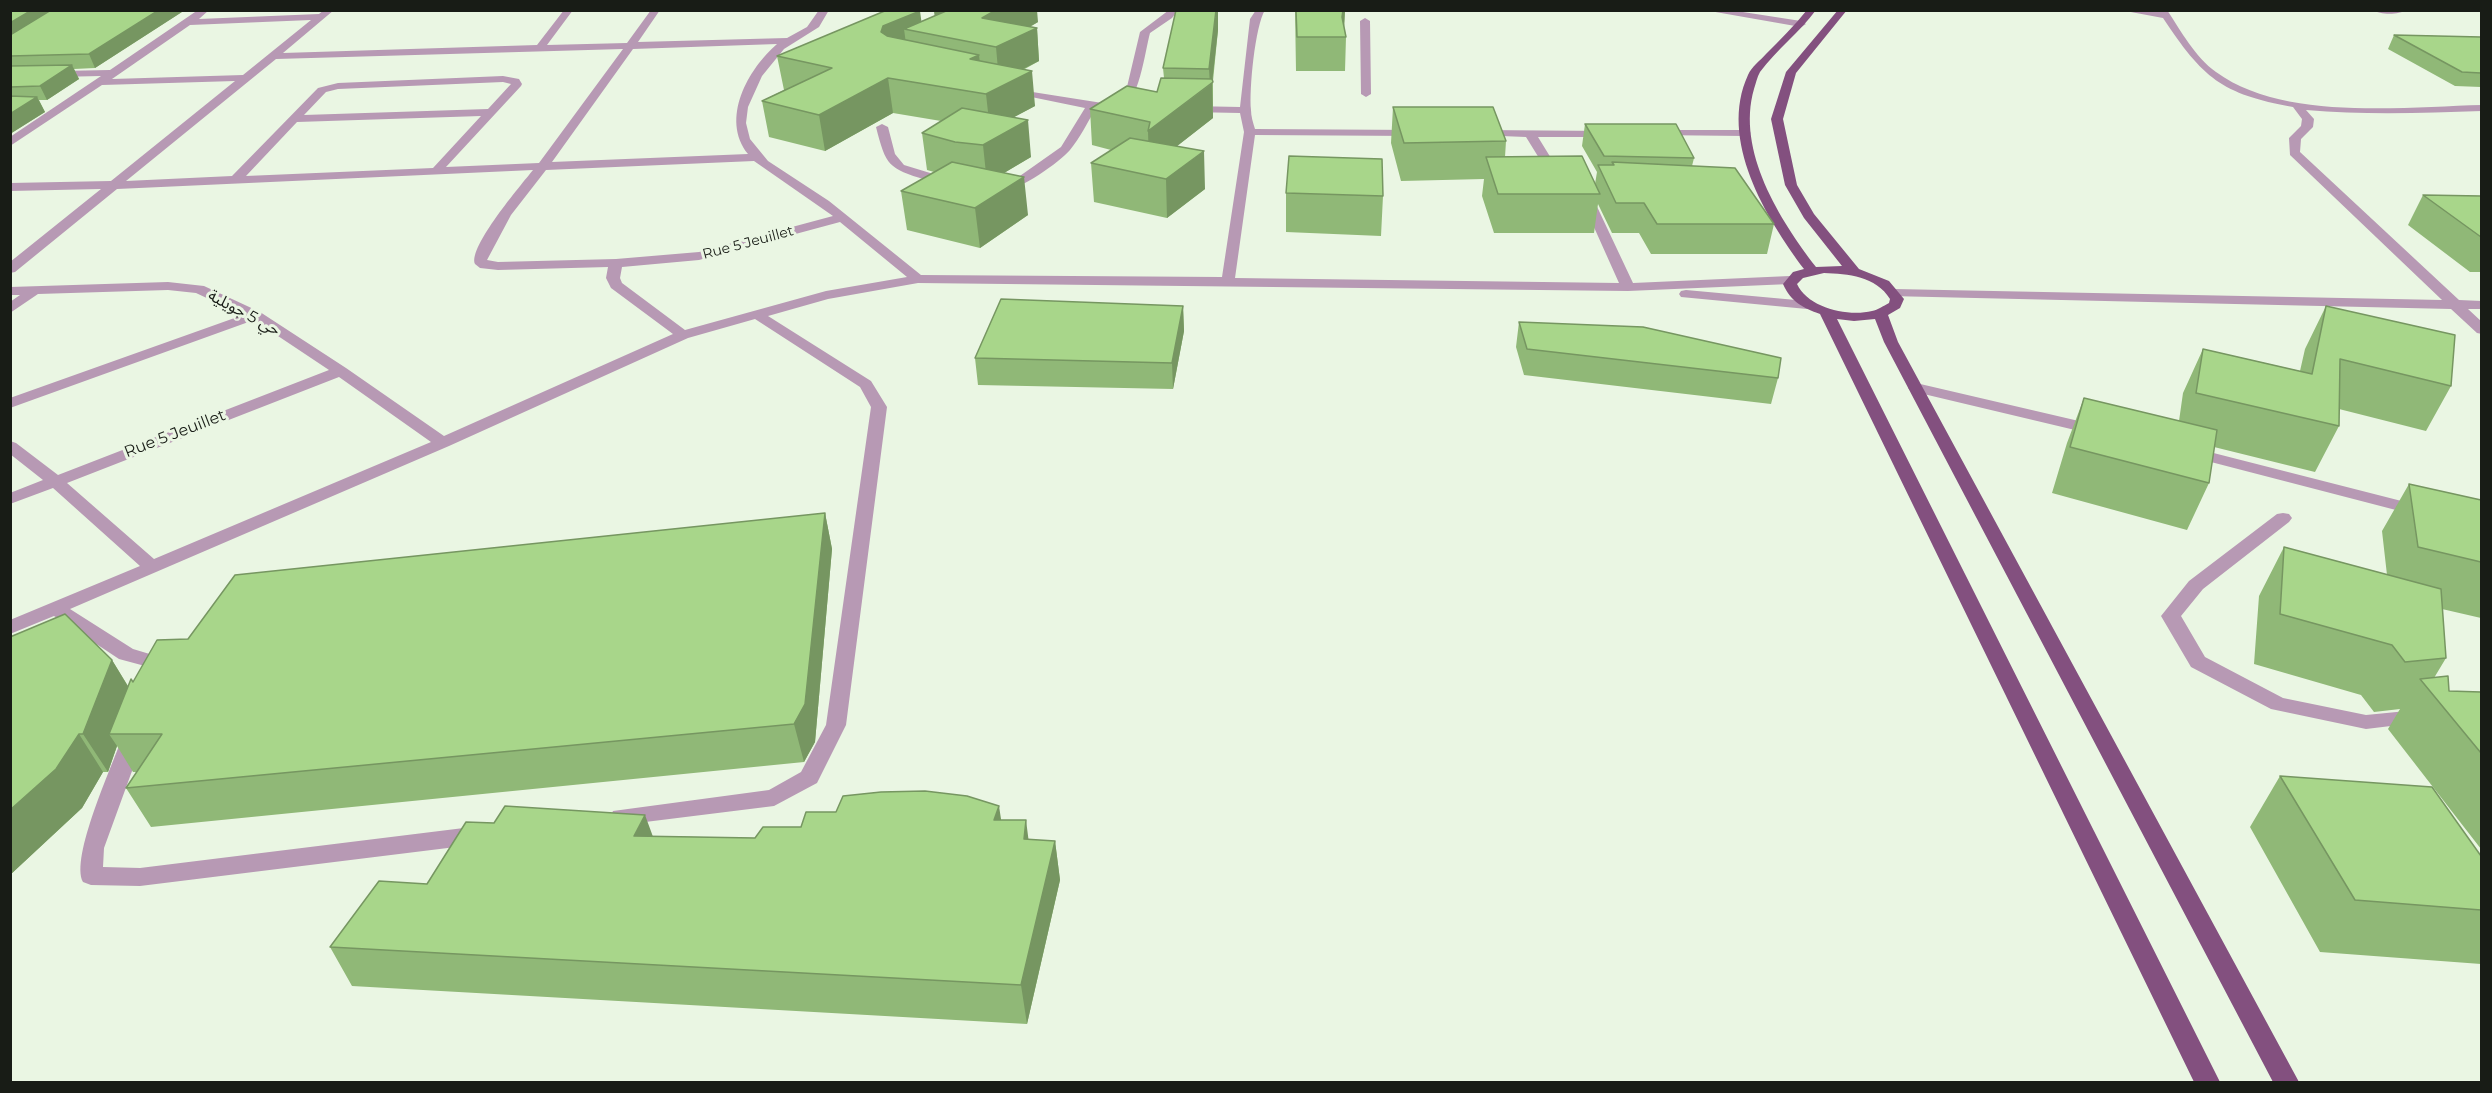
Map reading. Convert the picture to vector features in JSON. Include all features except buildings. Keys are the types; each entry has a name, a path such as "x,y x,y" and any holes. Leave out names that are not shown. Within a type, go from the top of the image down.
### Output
{"main road":[{"path":"1811,270 1794,249 1757,189 1745,133 1745,104 1753,74 1812,10"},
{"path":"1843,10 1791,72 1777,119 1791,185 1808,215 1854,272"},
{"path":"1832,269 1854,272 1879,281 1894,293 1897,299 1895,305 1880,314 1856,316 1827,313 1807,305 1791,292 1789,286 1790,280 1811,270 1832,269"},
{"path":"1827,313 2207,1083"},
{"path":"1880,314 1916,388 2286,1083"}],"street":[{"path":"10,143 205,10"},
{"path":"10,269 117,185 330,10"},
{"path":"540,48 569,10"},
{"path":"543,166 656,10"},
{"path":"824,10 821,19 811,29 801,37 779,47 756,77 744,101 739,123 745,141 756,157 812,194 918,279"},
{"path":"1002,88 1092,106 1123,109 1131,91 1145,32 1174,10"},
{"path":"1228,280 1250,132 1245,110 1255,19 1261,10"},
{"path":"1708,10 1801,24"},
{"path":"2124,10 2164,13 2210,73 2242,91 2297,105 2354,110 2481,108"},
{"path":"2377,10 2402,10"},
{"path":"189,22 321,17"},
{"path":"1365,21 1366,94"},
{"path":"275,56 790,41"},
{"path":"10,75 113,73"},
{"path":"100,82 247,78"},
{"path":"237,178 318,92 328,88 503,79 515,81 517,84 437,170"},
{"path":"44,105 66,105"},
{"path":"2297,105 2308,119 2307,127 2295,138 2294,153 2481,330"},
{"path":"986,190 996,190 1021,181 1065,149 1092,106"},
{"path":"1175,109 1245,110"},
{"path":"293,119 491,112"},
{"path":"882,127 889,155 900,168 959,185"},
{"path":"1250,132 1425,133"},
{"path":"1472,133 1620,134"},
{"path":"1642,134 1745,133"},
{"path":"1530,134 1555,175 1572,182"},
{"path":"10,187 117,185 756,157"},
{"name":"Rue 5 Jeuillet","path":"543,166 505,214 481,255 480,261 485,265 616,263 699,256 841,218"},
{"path":"1592,184 1580,184 1628,287"},
{"path":"616,263 613,278 616,285 683,335"},
{"path":"10,628 443,443 683,335 826,295 918,279 1228,280 1628,287 1790,280"},
{"name":"حي 5 جويلية","path":"10,291 168,286 199,289 255,315 341,371 443,443"},
{"path":"1628,287 1807,305"},
{"path":"10,309 35,290"},
{"path":"1894,293 2481,305"},
{"path":"598,820 774,798 809,777 836,725 879,407 866,384 756,314"},
{"path":"10,403 255,315"},
{"name":"Rue 5 Jeuillet","path":"10,499 341,371"},
{"path":"1916,388 2111,434"},
{"path":"10,446 55,481 151,567"},
{"path":"2169,447 2435,515"},
{"path":"2283,518 2196,585 2171,616 2198,662 2278,704 2366,722 2433,715"},
{"path":"55,608 126,654 156,663 148,695"},
{"path":"141,716 93,848 91,876 140,877 504,832"}]}
